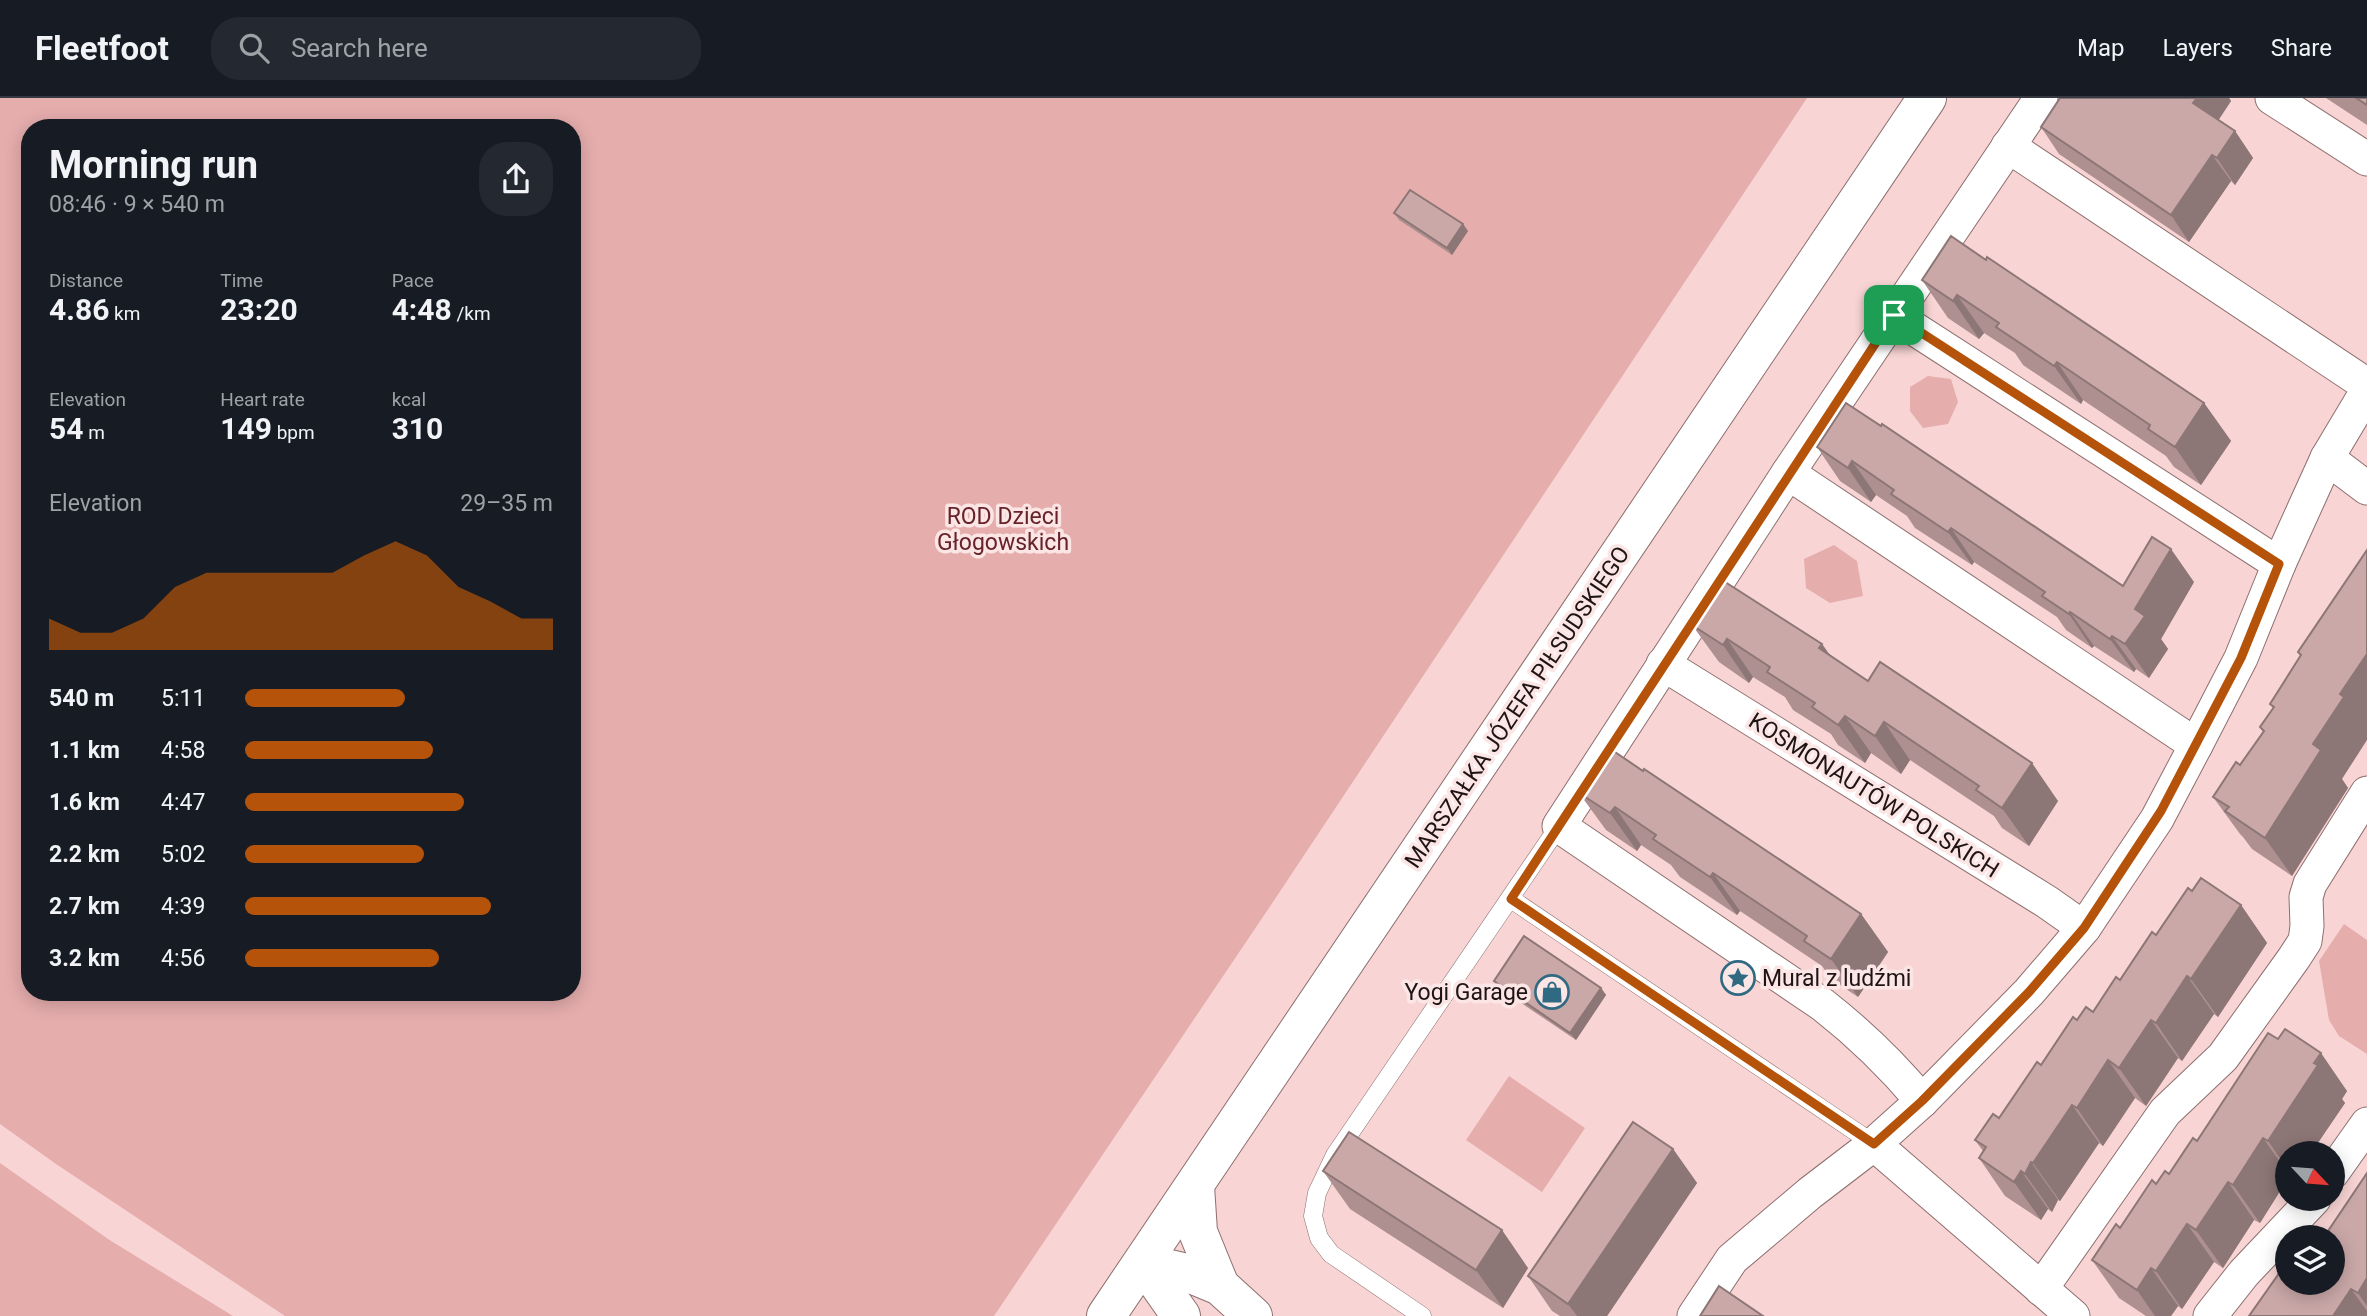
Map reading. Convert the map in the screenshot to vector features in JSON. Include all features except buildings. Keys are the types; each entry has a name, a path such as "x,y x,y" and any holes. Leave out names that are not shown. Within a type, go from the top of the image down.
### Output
{"main road":[{"name":"MARSZAŁKA JÓZEFA PIŁSUDSKIEGO","path":"1106,1316 1927,98"},
{"path":"1195,1186 1198,1232 1220,1286"},
{"path":"1144,1262 1191,1274 1220,1286 1253,1316"},
{"path":"1144,1262 1181,1316"}],"street":[{"path":"1922,1101 1896,1070 1824,1005 1559,826 1788,473 2041,98"},
{"path":"2272,98 2367,159"},
{"path":"2008,146 2367,385"},
{"path":"1894,315 2279,564"},
{"path":"1694,1316 1732,1259 1810,1193 1874,1144 1922,1101 2029,992 2084,928 2157,819 2196,745 2241,658 2279,564 2327,458 2367,391"},
{"path":"2327,458 2367,488"},
{"path":"1788,473 2196,745"},
{"name":"KOSMONAUTÓW POLSKICH","path":"1663,664 2084,928"},
{"path":"2041,1289 2165,1112 2223,1057 2294,958 2305,941 2305,897 2310,884 2367,793"},
{"path":"2345,1155 2367,1124"},
{"path":"1874,1144 2073,1316"},
{"path":"2210,1316 2244,1273 2303,1211"}],"lane":[{"path":"1422,1316 1331,1254 1319,1238 1313,1216 1317,1193 1335,1154 1559,826"},
{"path":"1511,899 1874,1144"}],"green space":[{"name":"ROD Dzieci Głogowskich","path":"0,98 1807,98 1273,902 994,1316 285,1316 0,1124"},
{"path":"1928,376 1951,379 1958,402 1948,424 1923,428 1910,411 1910,387"},
{"path":"1834,545 1857,561 1863,596 1830,603 1806,588 1804,559"},
{"path":"2344,924 2367,940 2367,1054 2339,1036 2329,1020 2319,961"},
{"path":"1509,1076 1585,1128 1542,1192 1466,1140"},
{"path":"0,1163 108,1239 233,1316 0,1316"}],"place":[{"name":"Mural z ludźmi","path":"1738,978"},
{"name":"Yogi Garage","path":"1552,992"}],"route":[{"path":"1894,315 2279,564 2241,658 2157,819 2084,928 2029,992 1922,1101 1874,1144 1511,899 1894,315"}]}
